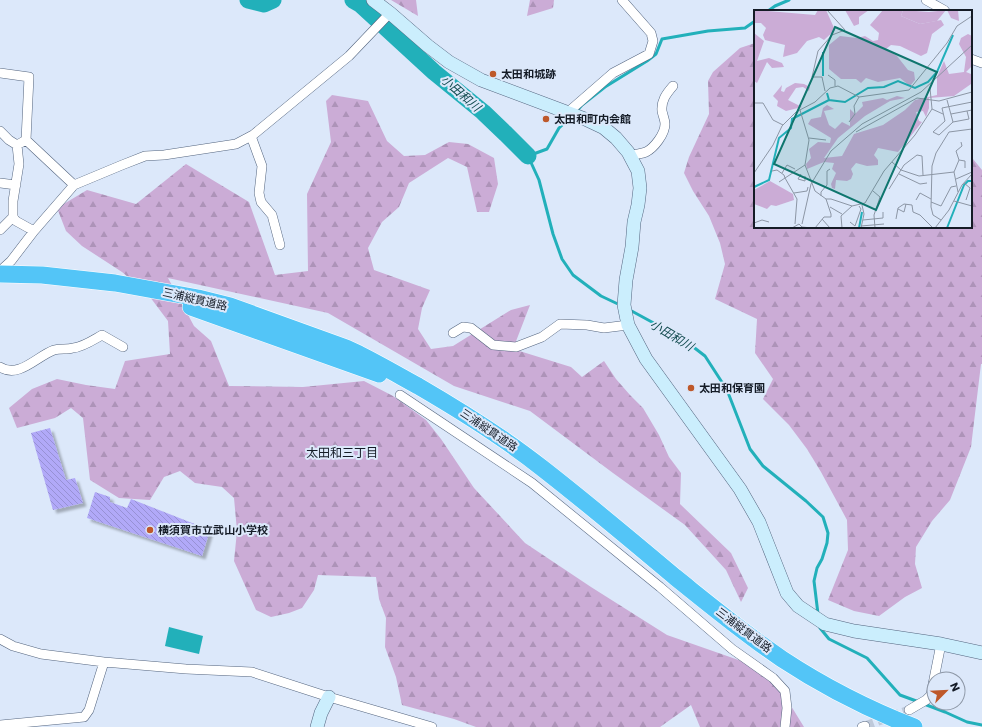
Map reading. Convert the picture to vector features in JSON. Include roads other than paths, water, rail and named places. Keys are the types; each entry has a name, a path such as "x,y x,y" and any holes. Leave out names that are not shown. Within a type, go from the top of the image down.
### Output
{"highway":[{"name":"三浦縦貫道路","path":"0,273 64,280 151,295 248,326 378,373 402,384 468,422 519,457 702,606 781,664 822,689 863,711 899,727"},
{"name":"三浦縦貫道路","path":"0,280 64,280 115,283 198,298 230,306 346,348 372,360 471,418 522,453 706,601 783,659 818,681 846,696 914,727"}],"street":[{"path":"374,0 449,62 481,80 585,119 604,128 616,138 628,152 638,171 640,188 626,280 624,305 628,325 646,360 740,489 759,522 787,594 798,606 825,624 854,631 941,644 982,654"},
{"path":"567,113 614,73 649,54 653,42 651,33 622,0"},
{"path":"926,0 944,10"},
{"path":"0,273 74,185 122,164 145,156 164,155 236,144 251,136 349,56 390,13"},
{"path":"972,59 982,63"},
{"path":"0,73 29,77 26,140 74,185"},
{"path":"630,156 646,152 652,148 660,138 665,124 662,109 663,100 673,86"},
{"path":"0,131 9,140 17,145"},
{"path":"251,136 262,166 258,193 261,202 272,215 280,245"},
{"path":"17,145 26,140"},
{"path":"17,145 19,164 13,201 13,217 16,221 34,231"},
{"path":"0,183 16,185"},
{"path":"0,230 13,217"},
{"path":"0,262 11,261"},
{"path":"453,333 463,327 471,328 493,344 516,347 542,337 560,324 587,325 604,328 628,325"},
{"path":"0,367 5,370 14,370 28,365 53,351 73,348 102,335 123,347"},
{"path":"400,395 532,483 660,587 732,649 773,678 785,691 787,708 785,727"},
{"path":"0,638 13,646 41,654 104,662 186,669 252,672 329,697 432,727"},
{"path":"936,671 941,644"},
{"path":"0,725 84,717 89,710 104,662"},
{"path":"317,727 321,713 329,697"},
{"path":"908,710 926,700"}],"water":[{"path":"169,627 203,636 199,654 165,646"}],"waterway":[{"name":"小田和川","path":"248,0 264,4 273,0"},
{"name":"小田和川","path":"353,0 360,4 434,72 483,112 528,156"},
{"path":"769,10 789,0"},
{"path":"576,112 582,105 605,87 656,54 662,39 708,31 745,28 754,22"},
{"name":"小田和川","path":"571,117 559,128 547,149 528,156 539,180 553,234 562,259 573,275 601,296 620,305"},
{"name":"小田和川","path":"628,309 683,339 705,356 727,390 750,449 763,466 823,517 828,533 827,543 822,559 817,568 814,581 818,614"},
{"name":"小田和川","path":"820,628 829,639 867,658 900,695 919,702"},
{"name":"小田和川","path":"924,704 967,722 982,725"}],"tunnel":[{"path":"865,726 909,710"}],"place":[{"name":"太田和城跡","path":"493,74"},
{"name":"太田和町内会館","path":"546,119"},
{"name":"太田和保育園","path":"691,388"},
{"name":"横須賀市立武山小学校","path":"150,530"}],"district":[{"name":"太田和三丁目","path":"342,452"}]}
